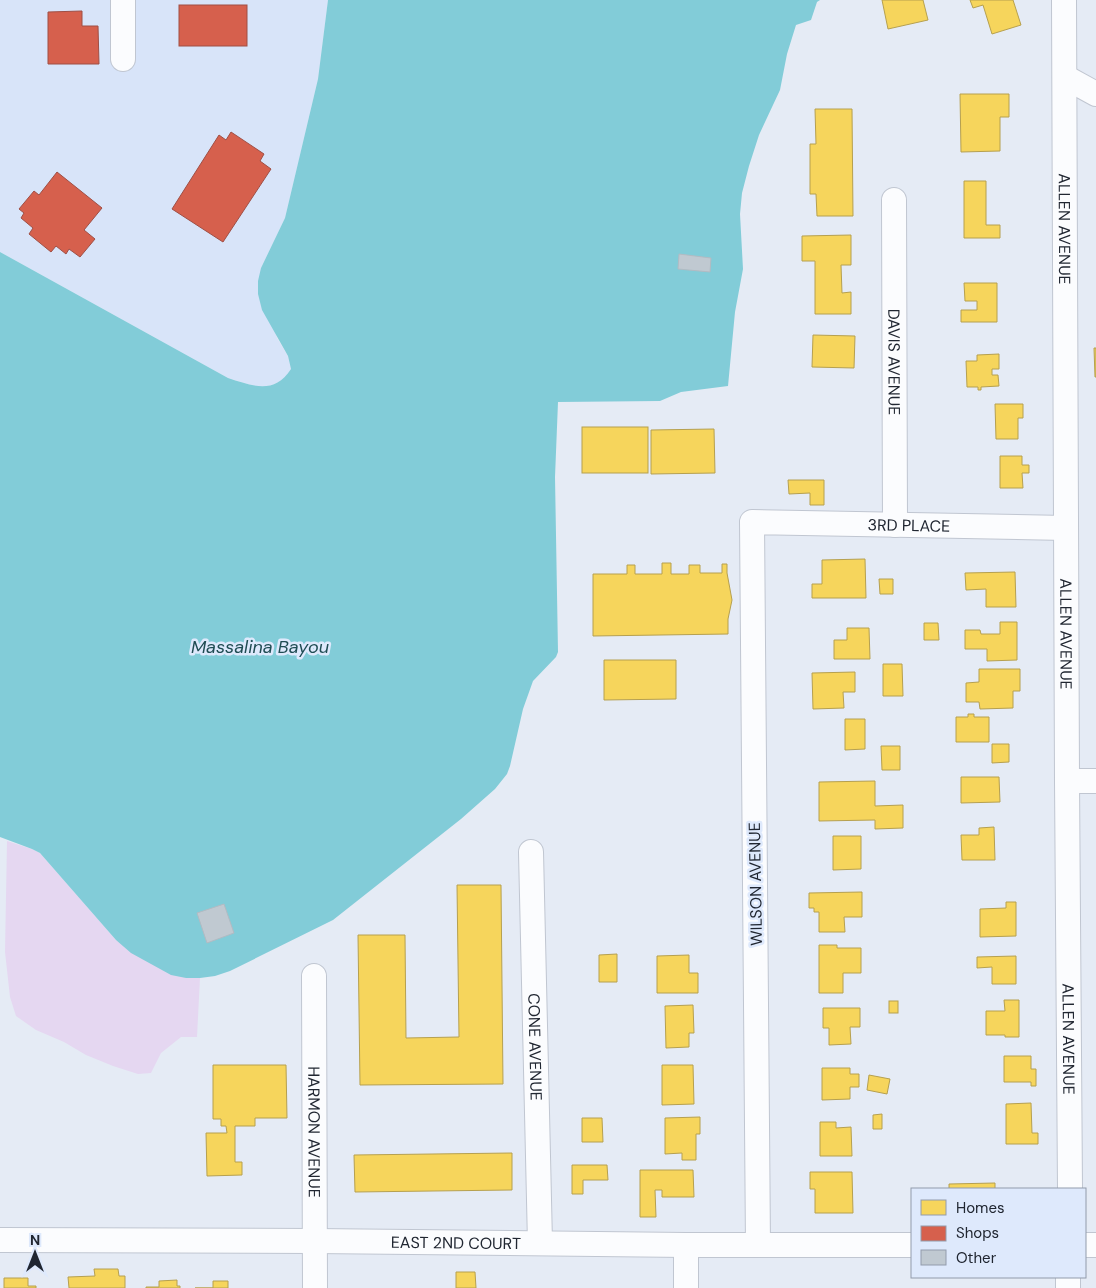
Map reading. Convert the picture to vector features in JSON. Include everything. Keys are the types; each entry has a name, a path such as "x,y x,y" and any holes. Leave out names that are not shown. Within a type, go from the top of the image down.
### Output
{"street":[{"path":"123,0 123,59"},
{"name":"ALLEN AVENUE","path":"1064,0 1070,1188"},
{"path":"1064,77 1096,94"},
{"name":"DAVIS AVENUE","path":"894,200 895,525"},
{"name":"3RD PLACE","path":"752,522 1066,528"},
{"name":"WILSON AVENUE","path":"752,522 758,1245"},
{"path":"1067,781 1096,781"},
{"name":"CONE AVENUE","path":"531,852 540,1243"},
{"name":"HARMON AVENUE","path":"314,976 315,1288"},
{"name":"EAST 2ND COURT","path":"0,1240 911,1245"},
{"path":"686,1245 686,1288"}],"shaded area":[{"path":"0,0 111,0 111,64 132,64 132,0 328,0 318,79 285,218 261,268 277,338 288,356 291,369 286,377 267,387 254,386 228,378 0,252"},
{"path":"7,841 40,853 116,940 186,978 200,978 197,1037 181,1037 161,1053 151,1073 138,1074 86,1055 64,1042 36,1030 16,1016 10,997 5,952"}],"water":[{"name":"Massalina Bayou","path":"328,0 820,0 817,2 811,20 796,25 787,54 780,90 759,135 742,193 740,214 743,269 735,312 728,386 681,392 660,401 558,402 555,477 558,652 556,657 533,681 523,709 507,774 495,789 461,819 333,920 230,971 215,976 186,978 171,975 131,953 116,940 40,853 0,837 0,252 228,378 254,386 270,385 278,382 291,369 288,356 262,310 258,294 258,281 261,268 285,218 318,79"}],"building: Homes":[{"path":"882,0 923,0 928,20 888,29"},
{"path":"970,0 1013,0 1021,25 992,34 983,5 973,8"},
{"path":"960,94 1009,94 1009,117 1000,117 1000,151 961,152"},
{"path":"815,109 852,109 853,216 817,216 816,194 810,194 810,144 816,144"},
{"path":"964,181 986,181 986,225 1000,225 1000,238 964,238"},
{"path":"851,235 851,265 841,265 842,293 851,292 851,314 815,314 815,261 802,261 802,236"},
{"path":"964,283 997,283 997,322 961,322 961,310 977,310 977,301 965,301"},
{"path":"813,335 855,336 854,368 812,367"},
{"path":"1094,348 1096,348 1096,377 1095,377"},
{"path":"999,354 999,369 992,369 992,375 998,375 999,386 981,387 981,390 978,390 978,387 967,387 966,361 977,361 977,355"},
{"path":"995,404 1023,404 1023,418 1018,418 1018,439 996,439"},
{"path":"582,427 648,427 648,473 582,473"},
{"path":"714,429 715,473 651,474 651,430"},
{"path":"1000,456 1022,456 1022,465 1029,465 1029,473 1022,473 1023,488 1000,488"},
{"path":"788,480 824,480 824,505 810,505 810,493 789,494"},
{"path":"865,559 866,598 812,598 812,584 822,584 822,560"},
{"path":"662,563 671,563 671,574 689,574 689,565 700,565 700,573 722,573 722,564 727,564 732,600 728,619 728,634 593,636 593,574 627,574 627,565 635,565 635,574 662,574"},
{"path":"1015,572 1016,607 986,607 986,589 966,590 965,573"},
{"path":"879,579 893,579 893,594 880,594"},
{"path":"1000,622 1017,622 1017,660 987,661 987,649 965,649 965,630 980,630 981,634 1000,634"},
{"path":"924,623 938,623 939,640 924,640"},
{"path":"847,628 869,628 870,659 834,659 834,640 847,640"},
{"path":"604,660 676,660 676,699 604,700"},
{"path":"883,664 902,664 903,696 883,696"},
{"path":"979,669 1020,669 1020,691 1013,691 1013,708 980,709 979,702 966,702 966,683 979,682"},
{"path":"855,672 855,692 843,692 844,708 813,709 812,673"},
{"path":"968,714 974,714 974,717 989,717 989,742 956,742 956,717 968,717"},
{"path":"845,719 865,719 865,749 845,750"},
{"path":"992,744 1009,744 1009,762 992,763"},
{"path":"881,746 900,746 900,770 882,770"},
{"path":"961,777 999,777 1000,802 961,803"},
{"path":"875,781 875,806 903,805 903,828 875,829 875,820 819,821 819,782"},
{"path":"994,827 995,860 962,860 961,835 979,835 979,828"},
{"path":"833,836 861,836 861,869 833,870"},
{"path":"457,885 501,885 503,1084 360,1085 358,935 405,935 406,1038 459,1037"},
{"path":"862,892 862,917 844,917 845,932 819,932 819,912 814,912 814,908 809,908 809,893"},
{"path":"1006,902 1016,902 1016,936 980,937 980,909 1006,908"},
{"path":"819,945 837,945 837,948 861,948 861,973 843,973 843,993 819,993"},
{"path":"617,954 617,982 599,982 599,955"},
{"path":"689,955 689,973 698,973 698,993 657,993 657,956"},
{"path":"1016,956 1016,984 992,984 992,967 977,968 977,957"},
{"path":"1004,1000 1019,1000 1019,1037 986,1035 986,1011 1005,1011"},
{"path":"889,1001 898,1001 898,1013 889,1013"},
{"path":"693,1005 694,1033 689,1033 689,1047 666,1048 665,1006"},
{"path":"823,1008 860,1008 860,1027 850,1027 851,1044 829,1045 829,1028 823,1028"},
{"path":"1004,1056 1031,1056 1031,1069 1036,1069 1036,1086 1031,1086 1031,1082 1004,1082"},
{"path":"213,1065 286,1065 287,1118 255,1118 255,1126 235,1126 235,1162 242,1162 242,1175 207,1176 206,1133 227,1133 226,1126 221,1126 221,1119 213,1119"},
{"path":"662,1065 693,1065 694,1104 662,1105"},
{"path":"822,1068 850,1068 850,1074 859,1074 859,1087 850,1087 850,1099 822,1100"},
{"path":"869,1075 890,1079 887,1094 867,1090"},
{"path":"1031,1103 1032,1133 1038,1133 1038,1144 1006,1144 1006,1104"},
{"path":"882,1114 882,1129 873,1129 873,1115"},
{"path":"700,1117 700,1134 696,1134 696,1160 682,1160 682,1153 665,1154 665,1118"},
{"path":"582,1118 602,1118 603,1142 582,1142"},
{"path":"820,1122 836,1122 836,1128 851,1127 852,1156 820,1156"},
{"path":"512,1153 512,1190 355,1192 354,1155"},
{"path":"572,1165 607,1165 608,1180 583,1180 583,1194 572,1194"},
{"path":"640,1170 693,1170 694,1197 662,1197 662,1190 655,1190 656,1217 640,1217"},
{"path":"810,1172 852,1172 853,1213 815,1213 815,1189 810,1189"},
{"path":"995,1183 995,1188 949,1188 949,1184"},
{"path":"94,1269 118,1269 119,1276 125,1276 125,1288 69,1288 68,1277 95,1276"},
{"path":"456,1272 475,1272 476,1288 456,1288"},
{"path":"4,1278 28,1278 28,1286 36,1286 36,1288 4,1288"},
{"path":"177,1280 177,1286 180,1286 180,1288 146,1288 159,1287 159,1281"},
{"path":"213,1281 228,1281 228,1288 213,1288"}],"building: Shops":[{"path":"179,5 247,5 247,46 179,46"},
{"path":"82,11 82,26 98,26 99,64 48,64 48,12"},
{"path":"231,132 264,154 260,161 271,169 223,242 172,209 219,135 226,140"},
{"path":"57,172 102,208 84,230 95,239 80,257 69,249 66,254 56,246 51,252 29,234 33,228 21,218 24,213 19,209 34,191 39,195"}],"building: Other":[{"path":"679,254 711,258 710,272 678,269"},
{"path":"224,904 234,933 207,943 197,913"}]}
